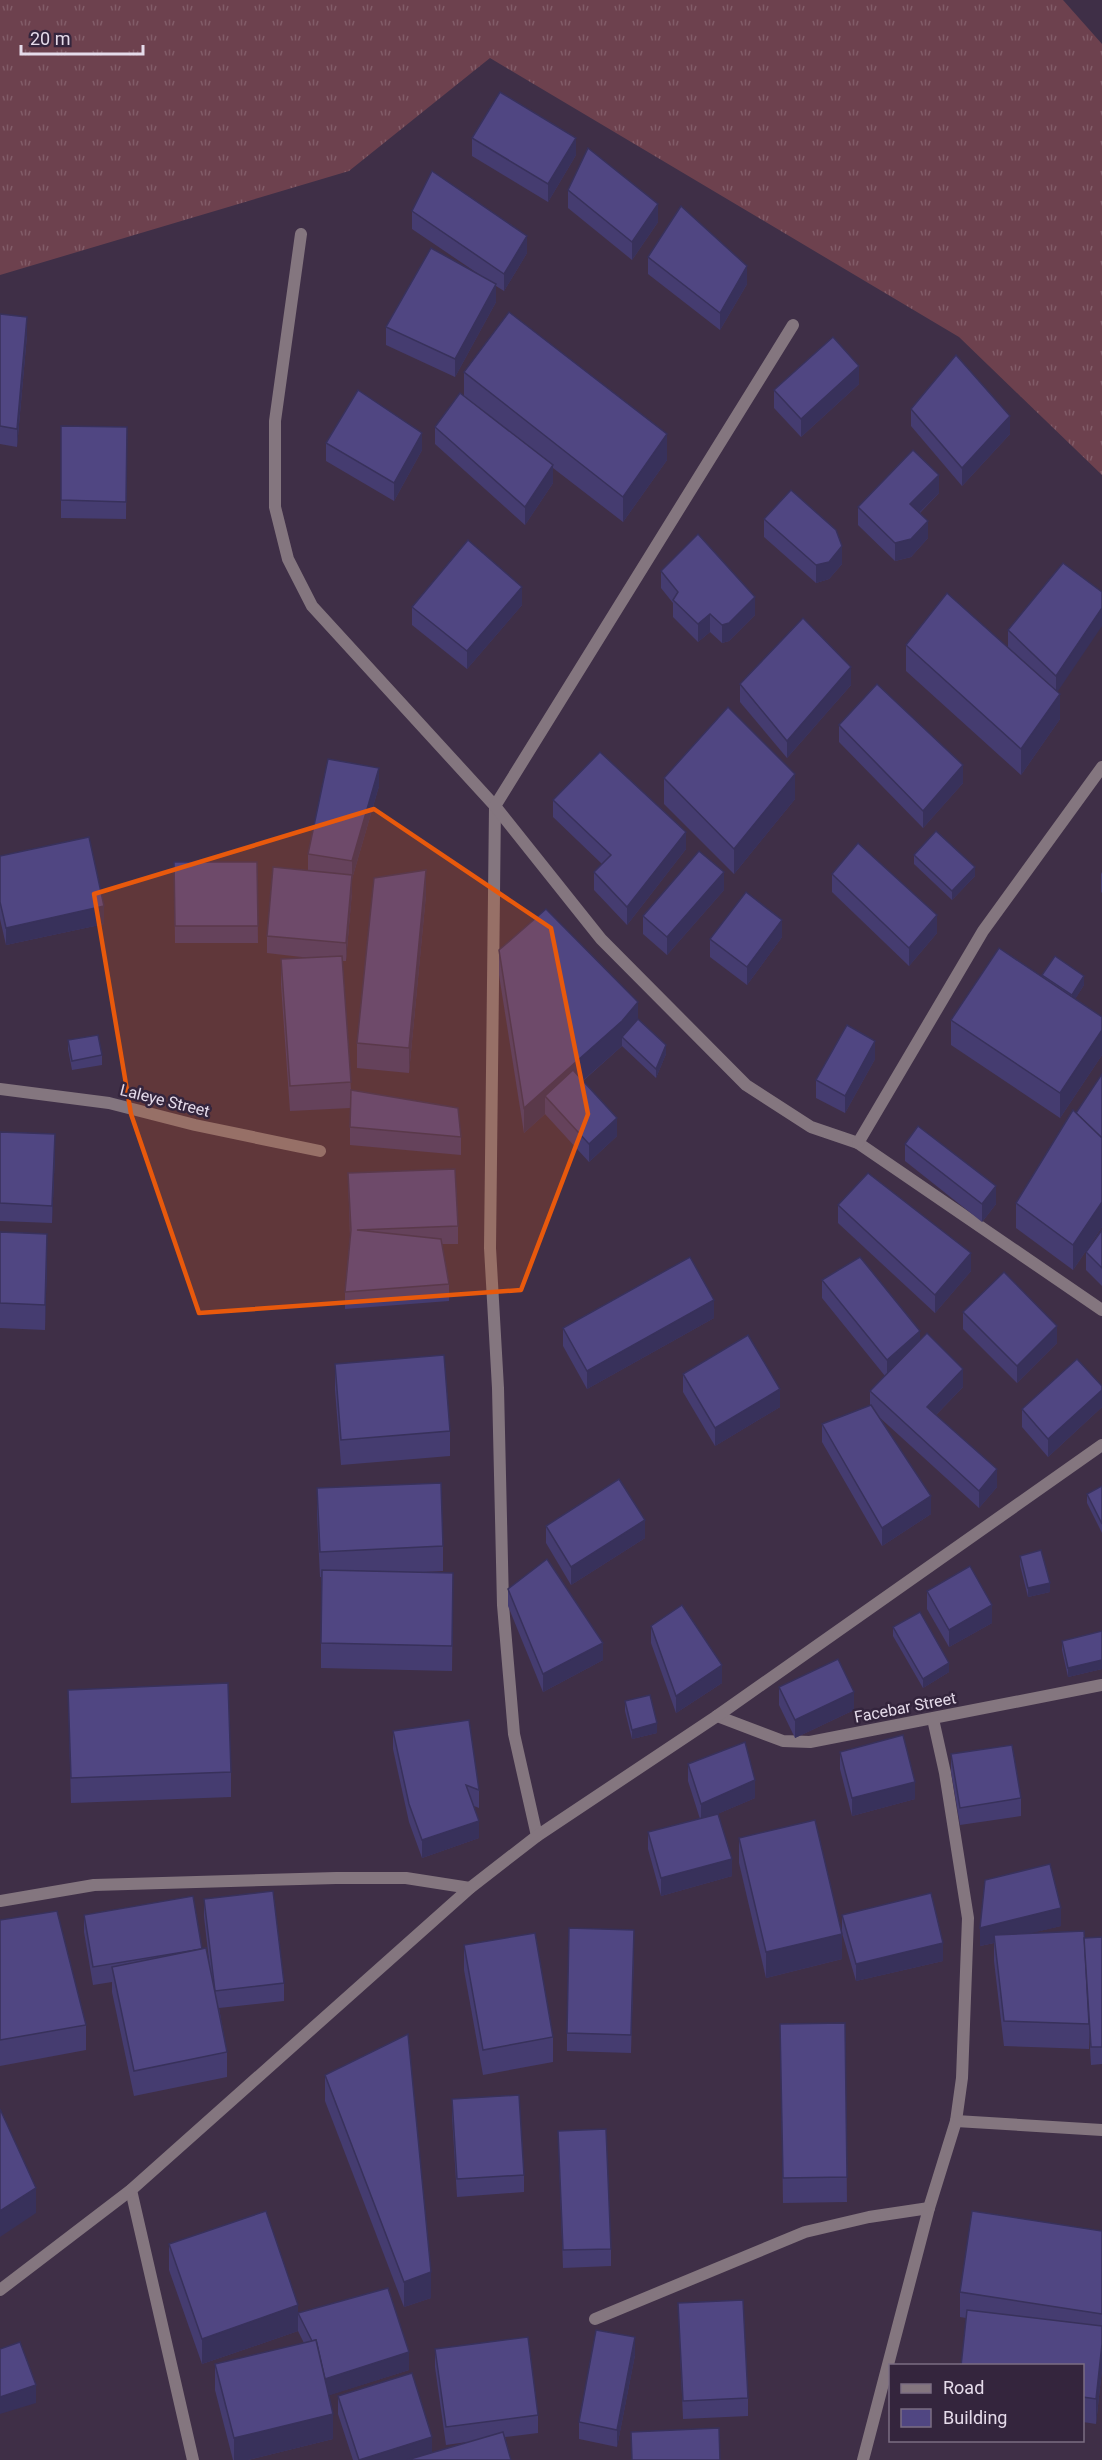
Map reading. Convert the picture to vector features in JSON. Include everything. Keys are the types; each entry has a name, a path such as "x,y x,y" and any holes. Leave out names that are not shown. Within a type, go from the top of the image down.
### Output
{"street":[{"path":"301,234 275,421 275,507 288,559 312,606 495,806 601,939 746,1085 811,1127 858,1143 1102,1310"},
{"path":"537,1836 514,1734 503,1605 498,1388 490,1248 495,806 794,325"},
{"path":"858,1143 983,931 1102,767"},
{"name":"Laleye Street","path":"0,1089 109,1103 195,1125 320,1151"},
{"path":"0,2290 131,2190 470,1888 537,1836 717,1716 1102,1445"},
{"name":"Facebar Street","path":"717,1716 783,1741 796,1743 933,1719 1102,1685"},
{"path":"863,2460 929,2208 956,2121 962,2078 968,1918 945,1773 933,1719"},
{"path":"0,1901 94,1885 336,1878 406,1878 470,1888"},
{"path":"956,2121 1102,2130"},
{"path":"131,2190 193,2460"},
{"path":"595,2319 805,2232 869,2217 929,2208"}],"highlighted area":[{"path":"374,809 551,928 588,1114 521,1290 199,1313 131,1114 94,894"}],"green space":[{"path":"0,0 1063,0 1102,44 1102,475 959,337 490,58 349,171 0,275"}],"building":[{"path":"500,92 576,138 548,184 472,138"},
{"path":"588,148 658,204 632,242 568,190"},
{"path":"432,171 527,236 504,274 412,211"},
{"path":"681,206 747,266 720,313 648,257"},
{"path":"431,248 496,284 455,359 386,327"},
{"path":"509,312 667,434 623,497 464,372"},
{"path":"0,314 27,317 17,429 0,426"},
{"path":"833,337 859,366 801,419 774,390"},
{"path":"956,355 1010,416 962,468 911,409"},
{"path":"358,390 422,433 394,483 326,443"},
{"path":"460,393 553,465 525,507 435,427"},
{"path":"61,426 127,427 126,502 61,500"},
{"path":"913,450 939,475 910,504 928,521 911,539 895,543 858,507"},
{"path":"791,490 836,530 842,546 829,562 816,565 764,519"},
{"path":"698,534 755,597 729,623 722,625 710,614 698,624 673,600 678,592 661,571"},
{"path":"468,540 522,587 467,651 412,607"},
{"path":"1063,563 1102,592 1102,608 1056,676 1008,630"},
{"path":"947,593 1060,694 1021,749 906,645"},
{"path":"803,618 851,667 787,741 740,684"},
{"path":"877,684 963,765 923,811 839,725"},
{"path":"728,707 795,774 734,849 664,778"},
{"path":"600,752 686,832 627,907 594,872 611,855 553,800"},
{"path":"328,759 379,768 352,861 308,854"},
{"path":"936,831 975,867 952,891 914,855"},
{"path":"89,837 104,906 6,928 0,902 0,856"},
{"path":"858,843 937,915 909,948 832,874"},
{"path":"699,851 724,872 667,937 643,916"},
{"path":"174,862 257,862 258,926 175,926"},
{"path":"273,867 352,875 346,943 267,936"},
{"path":"426,870 409,1048 357,1043 374,878"},
{"path":"746,892 782,920 747,967 710,939"},
{"path":"546,909 638,1002 622,1021 524,1108 499,950"},
{"path":"999,948 1102,1017 1102,1030 1060,1093 951,1020"},
{"path":"342,956 351,1082 290,1086 281,959"},
{"path":"1055,956 1084,976 1072,995 1042,975"},
{"path":"638,1019 666,1045 656,1069 622,1037"},
{"path":"847,1025 875,1041 845,1096 816,1080"},
{"path":"98,1035 102,1055 72,1061 68,1040"},
{"path":"573,1070 617,1118 589,1144 545,1096"},
{"path":"1102,1074 1102,1138 1076,1113"},
{"path":"351,1090 458,1108 461,1137 350,1127"},
{"path":"1073,1110 1102,1138 1102,1202 1073,1245 1016,1203"},
{"path":"918,1126 996,1186 982,1204 905,1144"},
{"path":"0,1132 55,1134 52,1206 0,1203"},
{"path":"455,1169 458,1226 357,1230 441,1239 449,1284 345,1292 351,1230 348,1173"},
{"path":"868,1173 971,1253 935,1295 838,1205"},
{"path":"1102,1230 1102,1268 1086,1252"},
{"path":"0,1232 47,1234 45,1305 0,1303"},
{"path":"690,1257 714,1300 587,1371 563,1328"},
{"path":"860,1257 920,1331 887,1360 822,1280"},
{"path":"1004,1272 1057,1326 1017,1366 963,1312"},
{"path":"927,1333 963,1369 927,1407 997,1469 979,1491 870,1391"},
{"path":"748,1335 780,1389 715,1428 683,1374"},
{"path":"444,1355 450,1431 341,1440 335,1364"},
{"path":"1077,1359 1102,1386 1102,1390 1048,1439 1022,1409"},
{"path":"871,1405 931,1496 882,1528 822,1424"},
{"path":"619,1479 645,1520 571,1567 546,1526"},
{"path":"441,1483 443,1546 320,1552 317,1488"},
{"path":"1102,1486 1102,1524 1087,1494"},
{"path":"1041,1550 1050,1583 1028,1588 1020,1556"},
{"path":"547,1559 603,1643 543,1674 508,1589"},
{"path":"970,1566 992,1605 949,1630 927,1591"},
{"path":"322,1570 453,1573 452,1646 321,1643"},
{"path":"682,1605 722,1665 676,1696 651,1626"},
{"path":"920,1612 949,1663 923,1679 893,1627"},
{"path":"1102,1631 1102,1660 1068,1668 1062,1641"},
{"path":"838,1659 854,1692 795,1720 779,1687"},
{"path":"228,1683 231,1772 71,1778 68,1690"},
{"path":"650,1695 657,1723 632,1730 625,1701"},
{"path":"469,1720 479,1790 466,1785 479,1821 422,1840 409,1804 393,1731"},
{"path":"903,1735 915,1782 852,1798 840,1752"},
{"path":"745,1742 755,1780 701,1804 688,1764"},
{"path":"1012,1745 1021,1798 960,1808 951,1754"},
{"path":"718,1814 732,1859 661,1878 648,1832"},
{"path":"815,1820 842,1934 766,1952 739,1838"},
{"path":"1050,1864 1061,1908 980,1928 985,1880"},
{"path":"273,1891 284,1983 215,1991 204,1899"},
{"path":"931,1893 943,1943 856,1964 842,1915"},
{"path":"193,1896 202,1949 93,1967 84,1915"},
{"path":"57,1911 86,2025 0,2040 0,1920"},
{"path":"569,1928 634,1930 631,2035 567,2033"},
{"path":"1084,1931 1089,2024 1004,2021 994,1935"},
{"path":"535,1933 553,2037 483,2050 464,1945"},
{"path":"1102,1937 1102,2047 1091,2047 1084,1938"},
{"path":"206,1948 227,2052 134,2071 112,1967"},
{"path":"845,2023 847,2177 783,2178 780,2024"},
{"path":"408,2034 431,2272 404,2282 325,2075"},
{"path":"519,2095 524,2175 457,2179 452,2099"},
{"path":"0,2109 36,2188 0,2211"},
{"path":"606,2129 611,2249 563,2250 558,2131"},
{"path":"266,2211 298,2305 202,2339 169,2244"},
{"path":"972,2211 1102,2231 1102,2314 960,2292"},
{"path":"388,2288 409,2352 325,2379 316,2340 312,2341 298,2313"},
{"path":"743,2300 748,2398 683,2401 678,2303"},
{"path":"967,2310 1102,2326 1096,2399 1084,2397 1084,2364 961,2364"},
{"path":"596,2330 635,2337 617,2430 579,2422"},
{"path":"528,2337 538,2415 446,2427 435,2349"},
{"path":"316,2340 333,2414 234,2438 215,2364"},
{"path":"20,2342 36,2385 0,2397 0,2349"},
{"path":"412,2373 432,2437 359,2460 338,2396"},
{"path":"719,2428 720,2460 632,2460 631,2432"},
{"path":"503,2432 511,2460 407,2460"}]}
